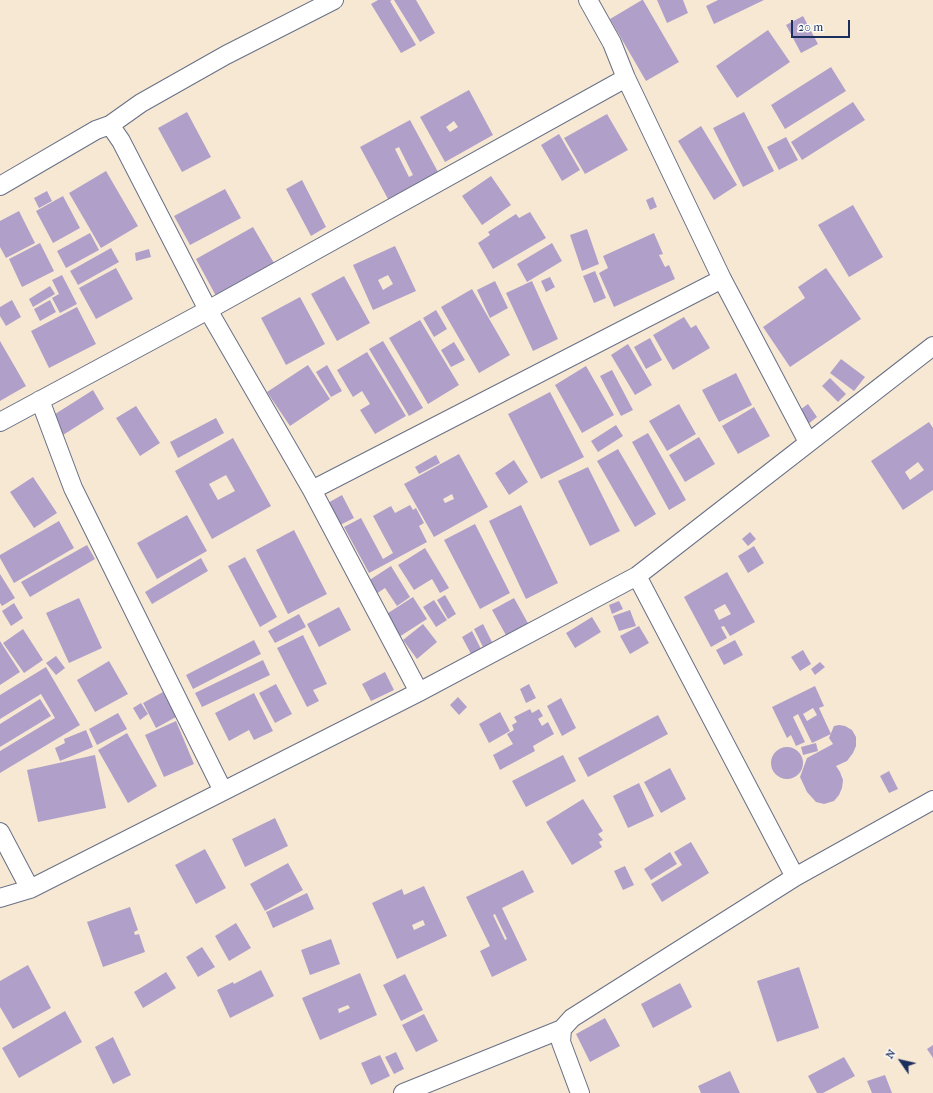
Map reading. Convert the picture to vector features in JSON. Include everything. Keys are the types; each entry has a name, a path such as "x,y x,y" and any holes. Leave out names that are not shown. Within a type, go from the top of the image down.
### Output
{"street":[{"path":"2,182 96,130 110,125 141,103 226,55 334,0"},
{"path":"588,0 612,43 626,78 722,279 808,442"},
{"path":"0,422 208,310 626,78"},
{"path":"110,125 121,141 208,310 312,490 419,692"},
{"path":"312,490 722,279"},
{"path":"0,898 30,889 419,692 637,576 933,346"},
{"path":"40,400 73,488 223,791"},
{"path":"637,576 795,877"},
{"path":"403,1093 562,1029 572,1018 795,877 933,800"},
{"path":"0,832 30,889"},
{"path":"562,1029 561,1042 580,1093"}],"building":[{"path":"378,0 392,0 390,1 416,45 401,53 371,4"},
{"path":"394,0 416,0 435,33 420,42"},
{"path":"642,0 679,62 646,81 610,19"},
{"path":"657,0 683,0 688,13 667,23"},
{"path":"718,0 764,0 714,24 706,6"},
{"path":"803,16 818,44 801,53 786,25"},
{"path":"768,30 790,62 737,98 716,66"},
{"path":"831,67 846,91 785,129 771,105"},
{"path":"469,90 493,135 445,162 420,117","holes":["454,121 458,127 450,132 446,127"]},
{"path":"853,102 865,120 802,160 791,142"},
{"path":"187,112 211,157 182,172 158,128"},
{"path":"744,112 774,171 743,187 713,128"},
{"path":"607,114 628,150 585,174 564,138"},
{"path":"410,120 438,172 388,199 360,147","holes":["399,147 413,175 409,177 395,149"]},
{"path":"701,126 737,185 714,200 678,141"},
{"path":"559,134 580,170 562,181 541,145"},
{"path":"786,137 798,160 779,170 767,147"},
{"path":"106,171 138,226 101,248 69,193"},
{"path":"491,176 511,205 482,225 462,196"},
{"path":"302,180 326,227 311,236 286,189"},
{"path":"225,189 241,218 190,245 174,216"},
{"path":"47,191 52,201 39,208 34,198"},
{"path":"63,196 80,228 53,243 36,211"},
{"path":"653,197 657,207 650,210 646,200"},
{"path":"853,205 883,257 849,277 818,225"},
{"path":"19,211 35,243 6,258 0,247 0,221"},
{"path":"530,212 546,238 493,269 478,243 490,235 488,232 516,214 519,218"},
{"path":"253,227 274,263 216,296 196,259"},
{"path":"587,229 599,264 582,271 570,235"},
{"path":"90,233 99,250 66,268 57,251"},
{"path":"654,233 663,254 659,255 665,267 669,265 675,279 614,307 599,273 608,268 603,256"},
{"path":"40,243 54,271 22,287 9,259"},
{"path":"552,243 562,261 527,282 517,264"},
{"path":"395,246 416,291 373,310 353,265","holes":["388,275 393,284 383,290 378,280"]},
{"path":"111,248 119,262 78,285 70,271"},
{"path":"149,249 151,257 136,261 135,253"},
{"path":"116,268 133,299 96,319 79,288"},
{"path":"826,268 861,319 790,367 763,327 805,298 798,287"},
{"path":"595,271 606,298 594,303 583,276"},
{"path":"62,275 77,304 60,313 52,298 59,294 52,280"},
{"path":"344,276 370,323 337,341 311,294"},
{"path":"550,277 555,287 546,292 541,281"},
{"path":"495,281 508,308 490,318 477,290"},
{"path":"532,281 558,339 533,351 506,293"},
{"path":"50,286 55,294 33,307 29,299"},
{"path":"472,289 510,355 479,373 441,307"},
{"path":"300,297 325,344 286,365 261,318"},
{"path":"12,300 21,317 6,326 0,316 0,307"},
{"path":"50,300 56,312 40,321 34,309"},
{"path":"77,307 96,344 49,368 31,331"},
{"path":"436,310 447,329 434,337 423,318"},
{"path":"684,317 691,328 696,325 710,348 673,370 653,335"},
{"path":"420,320 459,385 428,404 389,338"},
{"path":"650,338 662,360 646,369 634,347"},
{"path":"0,341 26,386 0,401"},
{"path":"383,341 423,408 409,416 369,349"},
{"path":"454,342 465,360 451,367 441,350"},
{"path":"628,344 652,385 635,395 611,355"},
{"path":"367,352 406,416 375,434 360,410 370,404 362,391 353,397 337,370"},
{"path":"841,359 865,377 854,391 830,373"},
{"path":"308,365 330,399 290,426 267,392"},
{"path":"327,365 342,391 331,397 316,372"},
{"path":"586,366 614,415 582,433 555,385"},
{"path":"612,370 633,410 621,416 600,376"},
{"path":"736,373 752,405 719,422 702,390"},
{"path":"830,378 846,394 838,402 822,386"},
{"path":"93,390 104,409 63,435 52,416"},
{"path":"550,392 584,457 541,479 508,414"},
{"path":"679,404 696,434 667,451 649,421"},
{"path":"808,404 817,417 807,425 797,412"},
{"path":"136,406 160,443 140,456 116,418"},
{"path":"754,407 770,436 738,454 722,426"},
{"path":"216,418 224,433 178,458 170,442"},
{"path":"929,422 933,428 933,490 903,510 871,461","holes":["918,462 924,470 910,480 905,472"]},
{"path":"616,425 623,436 598,452 591,441"},
{"path":"648,433 686,500 669,510 632,442"},
{"path":"699,437 715,464 685,482 669,455"},
{"path":"233,438 271,506 212,539 175,471","holes":["226,475 235,491 218,500 209,484"]},
{"path":"618,449 656,514 635,527 597,461"},
{"path":"459,454 488,507 434,537 404,484","holes":["452,494 454,499 445,503 443,499"]},
{"path":"436,455 440,463 419,474 415,467"},
{"path":"514,460 528,482 509,495 495,473"},
{"path":"588,467 620,531 590,546 558,481"},
{"path":"33,477 57,513 34,528 10,492"},
{"path":"342,495 354,518 338,526 326,504"},
{"path":"410,505 413,510 416,508 424,523 419,526 427,542 369,573 344,527 361,518 383,559 393,553 373,516 391,506 395,513"},
{"path":"521,505 558,583 526,599 489,521"},
{"path":"187,515 207,551 157,579 137,543"},
{"path":"59,521 74,548 14,583 0,558 0,555"},
{"path":"475,524 510,593 480,609 444,540"},
{"path":"294,530 327,594 288,614 256,550"},
{"path":"750,532 756,539 748,546 742,539"},
{"path":"87,545 95,559 30,597 21,582"},
{"path":"754,546 764,563 748,573 738,556"},
{"path":"425,548 449,588 440,593 432,579 414,590 398,565"},
{"path":"245,557 277,617 260,627 228,566"},
{"path":"201,558 208,571 152,604 145,592"},
{"path":"391,566 410,597 397,606 385,588 376,594 368,581"},
{"path":"727,572 755,622 730,636 724,626 721,627 727,638 711,647 684,597","holes":["725,604 731,614 719,620 714,610"]},
{"path":"0,574 15,598 2,606 0,603"},
{"path":"445,595 456,614 448,619 437,600"},
{"path":"413,597 427,619 399,637 385,615"},
{"path":"79,598 102,648 69,663 46,613"},
{"path":"514,598 529,625 507,637 492,610"},
{"path":"434,600 447,620 436,627 423,607"},
{"path":"619,601 623,609 612,614 609,605"},
{"path":"14,603 23,618 11,626 2,611"},
{"path":"339,607 351,630 319,647 307,624"},
{"path":"630,610 636,626 619,631 613,616"},
{"path":"299,614 306,627 275,643 268,631"},
{"path":"592,617 601,632 575,648 566,633"},
{"path":"423,624 437,642 417,659 403,640"},
{"path":"483,624 492,642 483,647 474,629"},
{"path":"639,626 649,643 630,654 620,636"},
{"path":"23,629 43,660 24,673 3,643"},
{"path":"472,631 481,649 471,654 462,637"},
{"path":"303,635 327,684 313,690 319,701 307,707 277,648"},
{"path":"254,640 261,654 193,689 186,675"},
{"path":"735,640 743,655 724,665 716,650"},
{"path":"0,641 20,672 0,685"},
{"path":"803,650 811,664 800,671 791,657"},
{"path":"56,656 65,668 56,675 46,663"},
{"path":"263,660 270,675 202,707 195,693"},
{"path":"109,661 128,694 95,712 77,680"},
{"path":"820,662 825,667 815,675 811,669"},
{"path":"46,667 80,725 0,773 0,751 55,718 41,694 0,719 0,695"},
{"path":"385,672 394,690 371,701 362,684"},
{"path":"276,684 292,714 275,723 259,693"},
{"path":"529,684 536,698 526,703 520,689"},
{"path":"815,686 824,706 819,708 831,734 812,743 798,714 793,717 805,742 796,746 791,735 787,738 772,707","holes":["813,708 817,715 807,721 803,714"]},
{"path":"163,692 176,717 156,728 143,703"},
{"path":"254,693 273,731 254,740 249,730 229,741 215,713"},
{"path":"458,697 467,707 459,715 450,705"},
{"path":"561,698 576,728 562,736 547,706"},
{"path":"40,699 51,716 0,747 0,724"},
{"path":"141,703 148,714 140,720 133,708"},
{"path":"530,709 532,713 539,709 543,716 538,719 542,726 548,722 554,734 533,746 535,751 500,770 493,755 513,744 507,734 514,730 512,725 517,722 514,717"},
{"path":"500,712 510,731 489,743 479,724"},
{"path":"118,713 127,729 97,745 89,729"},
{"path":"658,715 668,734 588,777 578,758"},
{"path":"176,721 194,764 164,777 145,735"},
{"path":"834,726 845,726 852,730 856,737 856,746 847,761 836,766 843,780 839,795 834,801 824,804 816,802 807,792 800,777 807,758 833,744 829,738"},
{"path":"86,730 93,747 60,761 55,748 65,743 64,739"},
{"path":"127,733 157,786 128,803 98,750"},
{"path":"816,743 818,751 803,755 801,747"},
{"path":"787,747 798,752 803,763 798,774 787,779 776,774 771,763 776,752"},
{"path":"95,755 106,808 38,822 27,770"},
{"path":"563,755 576,781 526,807 512,781"},
{"path":"670,768 686,799 661,813 644,782"},
{"path":"889,771 898,789 889,793 880,776"},
{"path":"639,783 654,816 628,828 613,796"},
{"path":"583,799 603,831 598,834 603,840 599,842 602,847 572,865 546,822"},
{"path":"275,818 288,846 245,867 232,839"},
{"path":"691,842 709,873 662,902 651,884 682,865 674,852"},
{"path":"205,849 226,888 196,904 175,865"},
{"path":"670,852 677,864 651,880 644,869"},
{"path":"288,863 303,890 265,911 250,884"},
{"path":"625,866 634,885 623,890 614,871"},
{"path":"523,870 534,892 502,908 527,960 492,977 480,951 490,946 466,897","holes":["495,914 507,939 505,940 493,915"]},
{"path":"424,886 447,936 397,959 372,903 402,889 404,895","holes":["423,920 425,925 414,930 412,925"]},
{"path":"307,893 314,909 273,928 266,912"},
{"path":"130,907 138,930 134,932 135,935 139,934 145,952 103,967 87,922"},
{"path":"236,923 251,948 229,961 215,936"},
{"path":"331,939 340,964 310,975 301,950"},
{"path":"202,947 215,967 198,977 186,957"},
{"path":"28,965 51,1008 13,1029 0,1007 0,981"},
{"path":"799,967 819,1028 777,1042 757,981"},
{"path":"261,970 274,996 230,1018 217,990 233,982 234,984"},
{"path":"166,972 176,988 143,1008 134,992"},
{"path":"360,973 377,1015 320,1040 302,998","holes":["348,1005 350,1008 339,1013 338,1009"]},
{"path":"405,974 423,1010 401,1021 383,985"},
{"path":"680,983 692,1007 653,1028 641,1004"},
{"path":"65,1011 82,1042 19,1078 2,1048"},
{"path":"424,1014 438,1041 416,1052 402,1025"},
{"path":"605,1018 620,1046 590,1062 576,1034"},
{"path":"113,1037 131,1075 113,1084 95,1047"},
{"path":"933,1045 933,1058 927,1049"},
{"path":"396,1052 404,1069 394,1074 385,1057"},
{"path":"380,1055 390,1076 371,1085 361,1063"},
{"path":"844,1057 855,1076 823,1093 817,1093 808,1076"},
{"path":"730,1071 740,1093 701,1093 698,1086"},
{"path":"885,1075 892,1093 872,1093 867,1081"}]}
